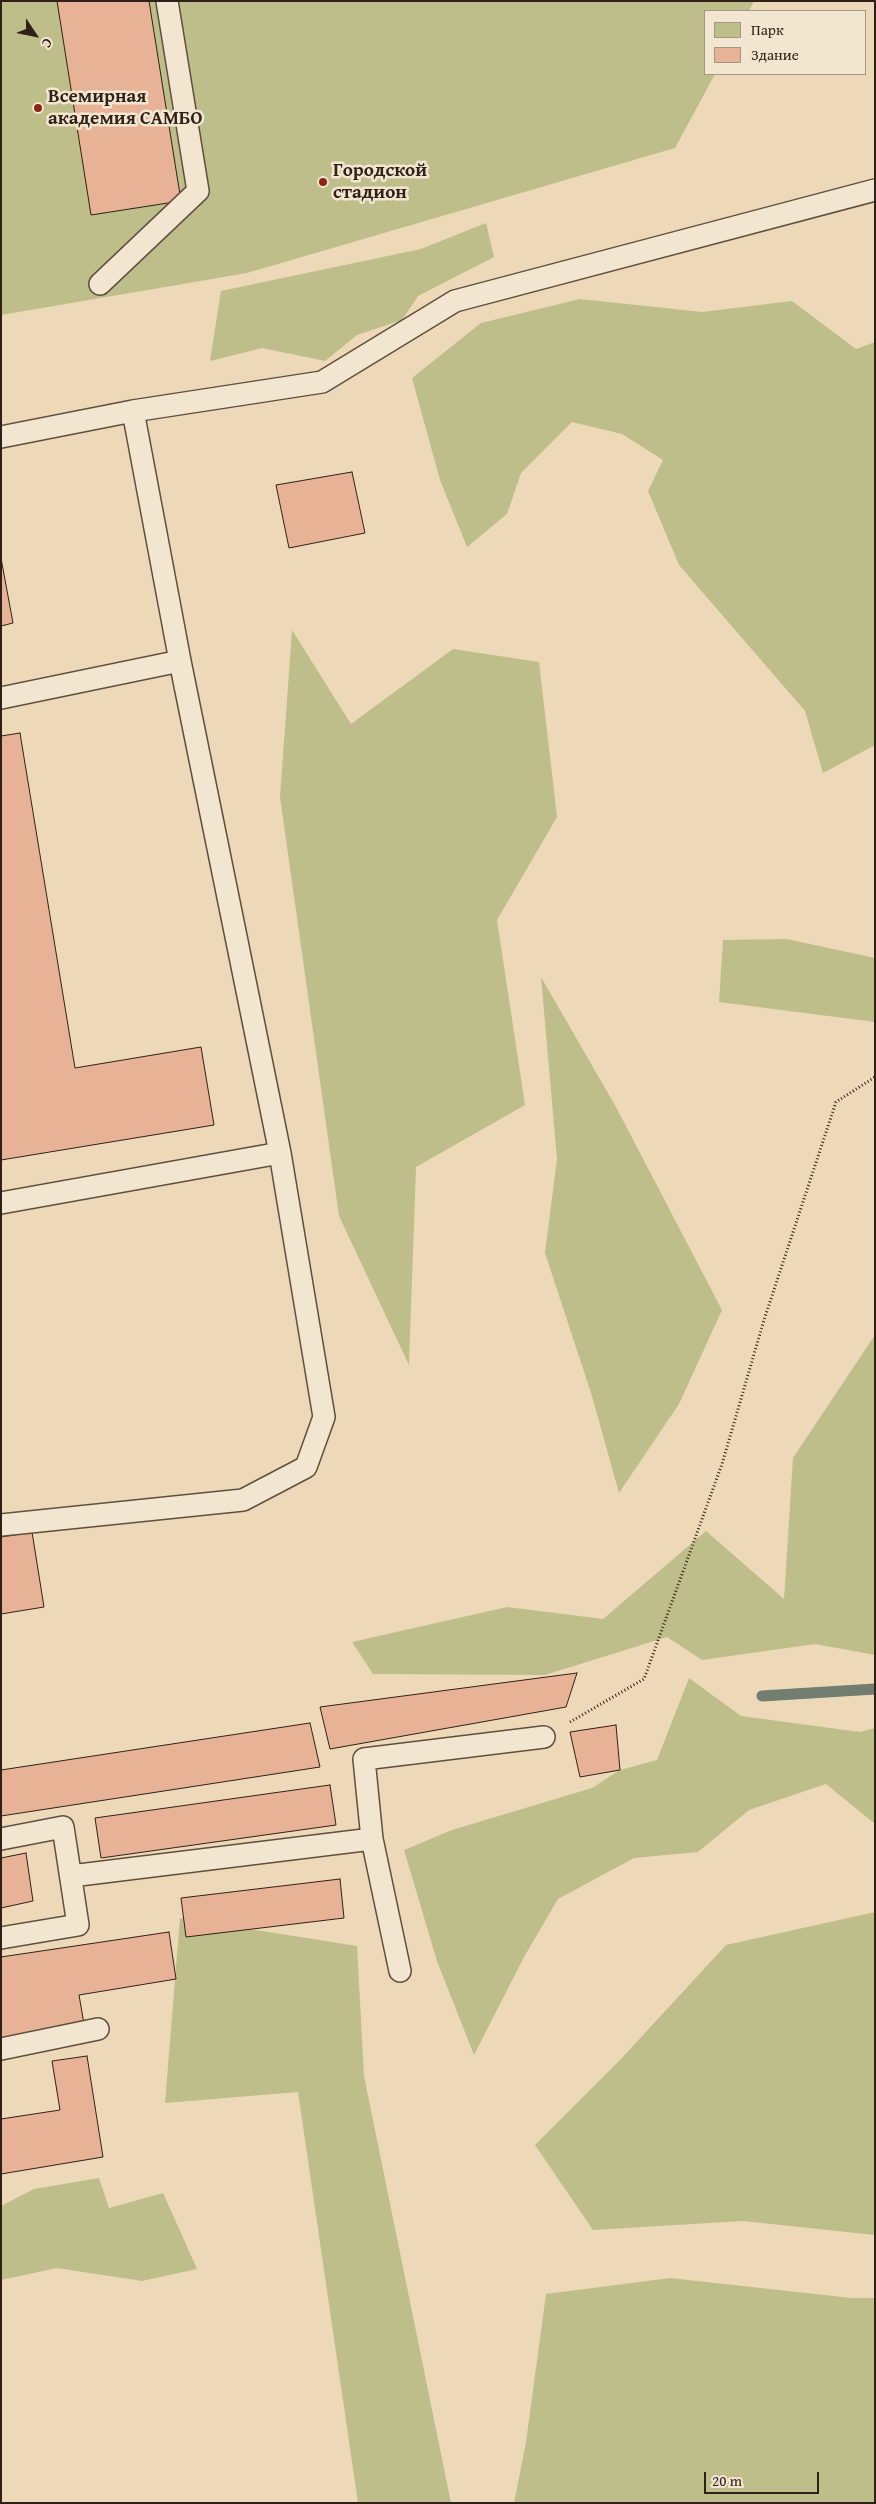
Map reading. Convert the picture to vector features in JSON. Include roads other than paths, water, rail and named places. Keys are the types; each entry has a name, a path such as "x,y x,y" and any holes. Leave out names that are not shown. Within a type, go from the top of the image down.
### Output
{"lane":[{"path":"100,284 198,191 167,1"},
{"path":"1,438 133,411 322,382 455,302 875,190"},
{"path":"1,1525 243,1500 306,1467 324,1417 280,1153 180,660 133,411"},
{"path":"1,698 180,660"},
{"path":"1,1203 280,1153"},
{"path":"400,1971 372,1838 364,1759 544,1737"},
{"path":"1,1838 63,1827 78,1925 1,1938"},
{"path":"71,1876 372,1838"},
{"path":"1,2050 98,2029"}],"waterway":[{"path":"762,1696 875,1689"}],"place":[{"name":"Всемирная академия САМБО","path":"38,108"},
{"name":"Городской стадион","path":"323,182"}]}
